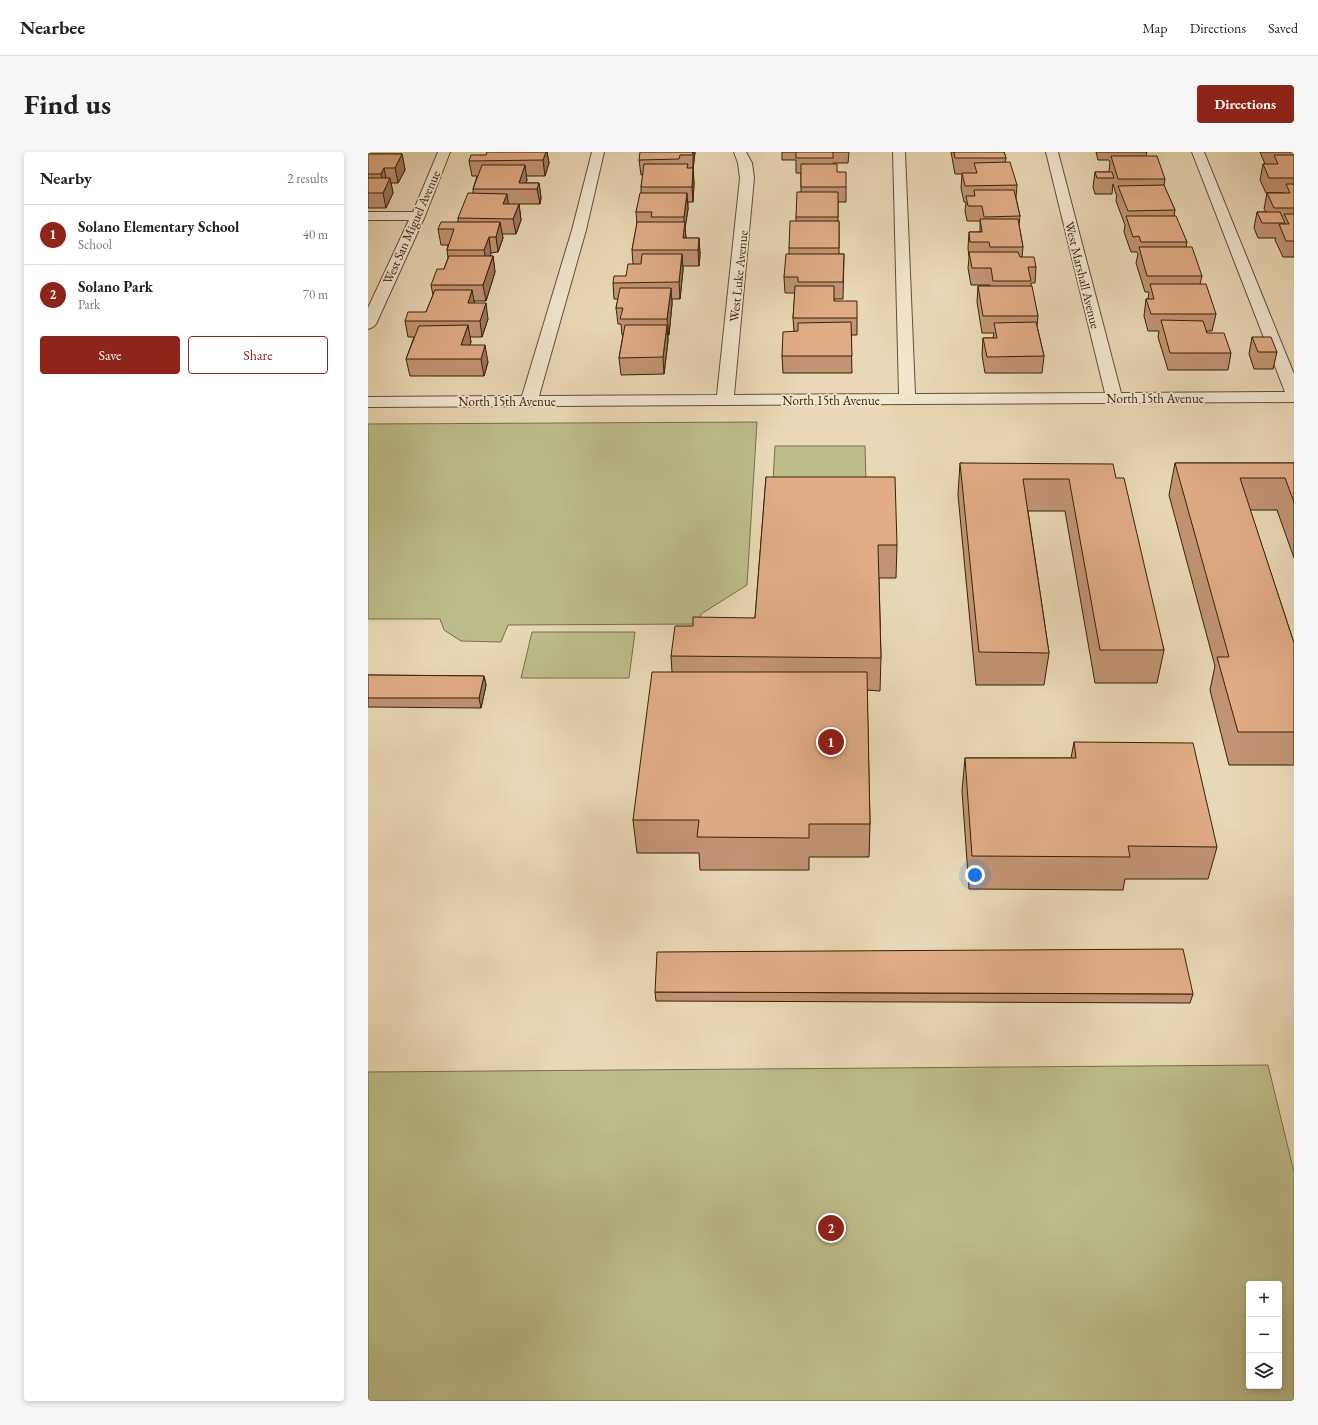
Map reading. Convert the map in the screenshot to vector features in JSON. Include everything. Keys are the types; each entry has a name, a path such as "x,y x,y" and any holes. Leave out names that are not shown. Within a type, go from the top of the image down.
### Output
{"street":[{"name":"West San Miguel Avenue","path":"368,324 375,293 418,216 444,152"},
{"path":"529,401 579,230 598,152"},
{"name":"West Luke Avenue","path":"725,400 747,178 745,163 740,152"},
{"path":"899,152 907,399"},
{"name":"West Marshall Avenue","path":"1052,152 1114,398"},
{"path":"1198,152 1294,396"},
{"path":"368,216 418,216"},
{"name":"North 15th Avenue","path":"368,402 1294,396"}],"green space":[{"path":"757,422 747,585 701,614 699,624 508,625 501,642 461,641 444,630 440,619 368,619 368,424"},
{"path":"775,446 865,446 866,481 773,481"},
{"path":"532,632 635,632 629,678 521,678"},
{"path":"1268,1065 1294,1172 1294,1401 368,1401 368,1072"}],"building":[{"path":"487,152 546,152 543,160 469,161 471,155 486,155"},
{"path":"640,152 693,152 692,155 680,155 679,159 639,160"},
{"path":"796,152 833,152 833,158 796,158"},
{"path":"954,152 1004,152 1006,158 955,158"},
{"path":"368,154 402,154 395,168 384,168 381,174 368,174"},
{"path":"1274,155 1294,155 1294,178 1269,178 1263,164 1278,164"},
{"path":"1111,156 1157,156 1165,179 1118,179"},
{"path":"1010,162 1017,185 965,186 962,173 977,173 974,163"},
{"path":"644,164 688,164 687,168 693,168 692,187 641,187"},
{"path":"801,164 837,164 837,172 846,172 846,187 801,187"},
{"path":"482,165 525,165 519,183 539,183 537,189 473,189"},
{"path":"1095,172 1112,172 1114,178 1097,178"},
{"path":"368,178 390,178 383,193 368,193"},
{"path":"1286,184 1294,184 1294,208 1274,208 1267,193 1290,193"},
{"path":"1164,185 1175,210 1128,211 1118,186"},
{"path":"974,190 1014,190 1020,216 984,217 982,206 968,206 966,196 975,196"},
{"path":"797,192 838,192 838,217 796,217"},
{"path":"468,193 507,194 503,204 519,204 513,219 458,218"},
{"path":"640,193 687,193 684,217 651,217 652,212 636,212"},
{"path":"1257,212 1280,212 1285,223 1262,223"},
{"path":"1284,214 1294,214 1294,241 1286,241 1279,224 1289,224"},
{"path":"1126,216 1176,216 1187,242 1141,242 1139,236 1133,237"},
{"path":"980,219 1018,219 1023,247 990,247 989,242 970,242 969,232 982,232"},
{"path":"790,221 839,221 839,248 789,248"},
{"path":"441,222 500,222 496,237 489,237 484,250 447,250 454,229 438,229"},
{"path":"637,222 685,222 683,238 699,238 698,250 632,250"},
{"path":"1139,247 1192,247 1202,276 1147,276"},
{"path":"969,252 1018,252 1020,257 1034,257 1036,267 1028,267 1031,281 993,281 991,268 972,268"},
{"path":"642,254 682,254 679,282 613,283 614,276 626,276 628,264 641,264"},
{"path":"786,254 844,254 843,282 798,282 798,277 784,277"},
{"path":"449,256 493,256 483,285 431,285 437,269 444,269"},
{"path":"1150,284 1206,284 1216,314 1151,314 1146,299 1154,299"},
{"path":"795,286 834,286 834,301 857,301 857,318 793,318"},
{"path":"978,286 1032,286 1038,316 983,316"},
{"path":"620,288 671,288 667,319 620,319 623,308 616,308"},
{"path":"435,290 472,290 468,303 486,303 480,321 405,321 408,312 426,312"},
{"path":"1161,320 1203,321 1207,333 1224,333 1231,353 1170,353"},
{"path":"851,322 852,356 782,356 783,332 798,331 798,323"},
{"path":"1036,322 1044,356 987,357 983,338 997,338 994,323"},
{"path":"468,325 461,345 485,345 481,359 406,359 419,326"},
{"path":"625,325 667,325 663,357 619,358"},
{"path":"1252,337 1271,337 1277,352 1258,352"},
{"path":"960,463 1113,464 1116,478 1124,478 1164,650 1100,650 1069,479 1023,479 1049,653 979,652"},
{"path":"1175,463 1294,463 1294,502 1285,478 1240,478 1294,643 1294,732 1238,732 1217,657 1229,657"},
{"path":"766,477 895,477 897,545 878,545 881,658 671,656 675,626 693,626 693,617 755,618"},
{"path":"652,672 867,672 870,824 809,824 809,838 697,837 699,820 633,820"},
{"path":"368,675 484,676 479,698 368,698"},
{"path":"1074,742 1193,743 1217,847 1128,846 1130,857 972,856 965,758 1076,758"},
{"path":"1183,949 1193,994 655,992 657,952"}],"place":[{"name":"Solano Elementary School","path":"831,742"},
{"name":"Solano Park","path":"831,1228"}]}
